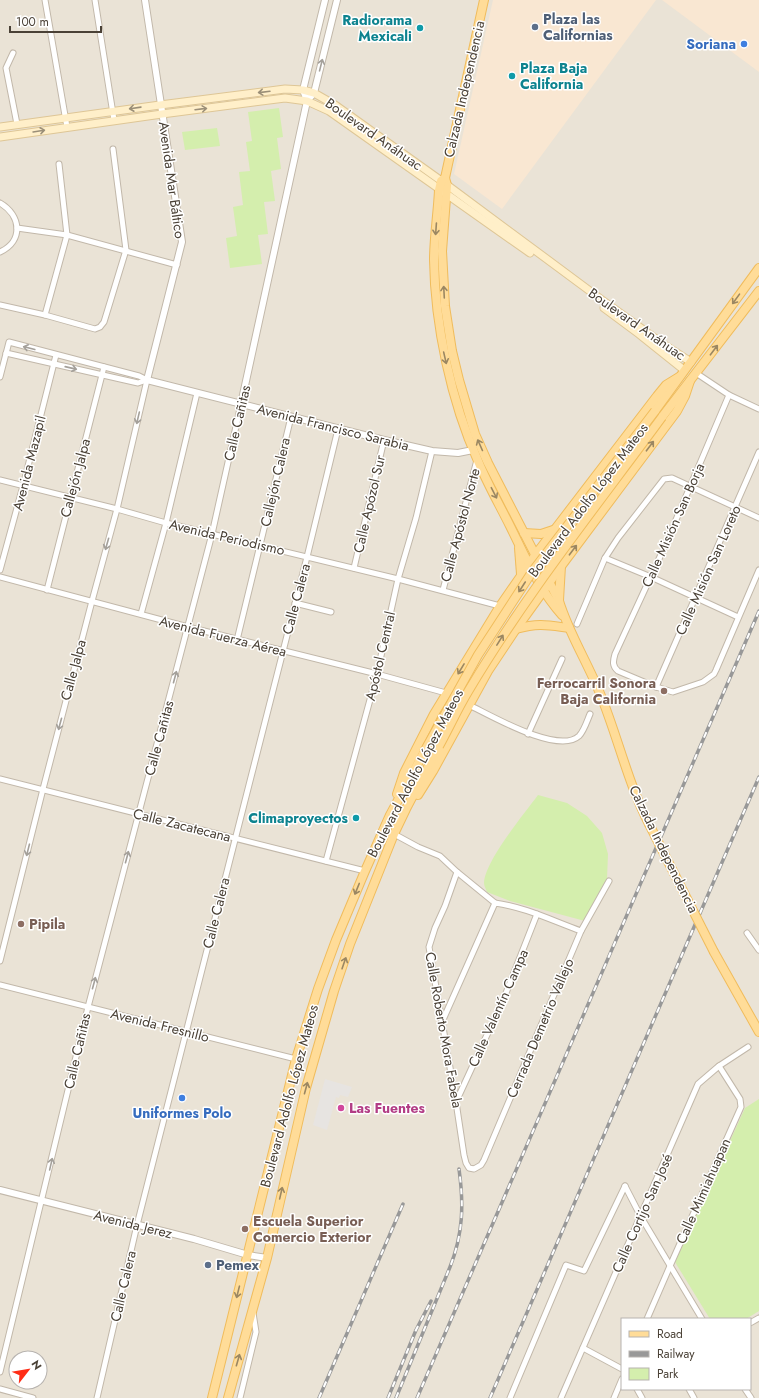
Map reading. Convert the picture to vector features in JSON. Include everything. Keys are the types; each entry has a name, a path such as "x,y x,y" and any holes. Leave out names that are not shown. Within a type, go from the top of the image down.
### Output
{"main road":[{"name":"Calzada Independencia","path":"484,0 443,185 434,259 444,352 461,416 477,460 529,564 553,605 563,616"},
{"name":"Boulevard Anáhuac","path":"0,127 160,105 285,90 303,90 314,93 335,105 602,300 663,344 691,362"},
{"name":"Boulevard Anáhuac","path":"0,137 114,120 285,98 307,101 329,111 443,185 620,320 682,374"},
{"name":"Calzada Independencia","path":"443,185 442,251 445,306 452,351 475,434 488,463 559,601 563,616 600,694 640,806 714,952 759,1032"},
{"name":"Boulevard Adolfo López Mateos","path":"212,1398 296,1059 318,989 334,947 390,815 478,655 532,572 655,411 759,268"},
{"name":"Boulevard Adolfo López Mateos","path":"228,1398 267,1258 297,1126 321,1036 350,944 394,834 468,691 505,632 662,417 759,291"},
{"path":"390,815 404,773 419,742 446,693 521,574 657,396 666,385 682,374"},
{"path":"406,809 425,785 488,671 562,565 677,411 690,382"},
{"path":"524,533 545,534 556,529"},
{"path":"518,543 521,574"},
{"path":"559,601 562,565"},
{"path":"516,629 533,624 569,628"}],"street":[{"path":"45,0 67,127"},
{"path":"95,0 114,120"},
{"name":"Avenida Mar Báltico","path":"145,0 182,242 147,380"},
{"path":"325,0 303,90 307,101 314,93 337,0"},
{"path":"13,53 6,68 17,124"},
{"name":"Calle Cañitas","path":"0,1372 88,1007 212,534 307,101"},
{"path":"0,305 45,315 95,329 100,327 104,322 126,250 113,149"},
{"path":"45,315 66,235 58,164"},
{"path":"0,203 7,207 12,213 16,220 17,228 16,237 12,244 0,252"},
{"path":"17,228 66,235 177,265"},
{"name":"Avenida Francisco Sarabia","path":"147,380 138,383 6,353 9,342 139,376 147,380 384,440 432,451 458,453 473,450"},
{"path":"0,377 6,353"},
{"name":"Avenida Mazapil","path":"0,570 56,355"},
{"name":"Callejón Jalpa","path":"46,590 104,367"},
{"path":"696,373 729,395 759,409"},
{"name":"Calle Jalpa","path":"0,961 42,789 117,509 147,380"},
{"path":"141,614 166,523 197,393"},
{"name":"Calle Misión San Borja","path":"656,687 618,671 613,663 615,654 651,577 729,395"},
{"name":"Callejón Calera","path":"237,640 291,417"},
{"name":"Calle Calera","path":"97,1398 137,1225 234,838 307,557 338,429"},
{"name":"Calle Apózol Sur","path":"354,568 384,440"},
{"name":"Apóstol Central","path":"326,862 377,674 398,579 416,518 432,451"},
{"name":"Calle Misión San Loreto","path":"656,687 759,452"},
{"name":"Calle Apóstol Norte","path":"443,590 477,460"},
{"path":"577,624 605,558 618,538 662,480 667,477 759,518"},
{"name":"Avenida Periodismo","path":"0,480 117,509 166,523 443,590 500,606"},
{"path":"605,558 651,577 738,617"},
{"path":"656,687 673,692 703,682 714,674 759,570"},
{"name":"Avenida Fuerza Aérea","path":"0,577 237,640 377,674 446,693"},
{"path":"295,603 331,612"},
{"path":"528,734 562,659"},
{"path":"469,705 528,734 546,740 571,741 578,737 582,732 590,714"},
{"name":"Calle Zacatecana","path":"0,779 365,871"},
{"path":"394,834 418,847 440,856 495,903 537,914 581,931"},
{"name":"Calle Roberto Mora Fabela","path":"457,872 429,947 463,1150 466,1163 469,1168"},
{"name":"Cerrada Demetrio Vallejo","path":"469,1168 474,1169 478,1167 484,1160 581,931 609,881"},
{"path":"442,1023 495,903"},
{"name":"Calle Valentín Campa","path":"456,1102 504,998 537,914"},
{"path":"747,933 759,950"},
{"name":"Avenida Fresnillo","path":"0,986 296,1059"},
{"name":"Calle Cortijo San José","path":"561,1398 698,1084 718,1066 748,1047"},
{"name":"Calle Mimiahuapan","path":"647,1318 741,1107 740,1099 718,1066"},
{"path":"510,1398 566,1265 584,1271 624,1186 701,1318"},
{"name":"Avenida Jerez","path":"0,1190 248,1255 267,1258"},
{"path":"240,1398 256,1332 252,1311"},
{"path":"583,1348 621,1368"},
{"path":"614,1398 621,1381"},
{"path":"0,1389 33,1398"}],"shaded area":[{"path":"0,0 759,0 759,1398 0,1398"},
{"path":"493,0 656,0 502,209 454,174"},
{"name":"Soriana","path":"662,0 759,0 759,72"},
{"path":"325,1079 352,1087 348,1097 340,1095 339,1098 336,1097 327,1130 313,1125"}],"green space":[{"path":"279,108 283,137 277,138 281,169 271,171 275,201 264,202 268,234 258,235 262,264 230,268 226,238 237,236 233,207 243,205 239,172 250,171 246,142 252,141 248,112"},
{"path":"217,128 220,146 185,150 182,132"},
{"path":"538,795 567,803 587,816 602,833 608,854 607,879 585,921 510,901 487,892 484,883 491,863 515,825"},
{"path":"759,1099 759,1311 748,1318 709,1318 675,1262 745,1108"}],"railway":[{"path":"417,1398 759,611"},
{"path":"490,1398 759,777"},
{"path":"396,1398 450,1267 458,1243 462,1207 459,1169"},
{"path":"319,1398 403,1204"},
{"path":"388,1398 416,1330 431,1301"}],"place":[{"name":"Plaza las Californias","path":"535,27"},
{"name":"Radiorama Mexicali","path":"420,28"},
{"name":"Soriana","path":"744,44"},
{"name":"Plaza Baja California","path":"512,76"},
{"name":"Ferrocarril Sonora Baja California","path":"664,691"},
{"name":"Climaproyectos","path":"356,818"},
{"name":"Pipila","path":"21,924"},
{"name":"Uniformes Polo","path":"182,1098"},
{"name":"Las Fuentes","path":"341,1108"},
{"name":"Escuela Superior Comercio Exterior","path":"245,1229"},
{"name":"Pemex","path":"208,1265"}]}
